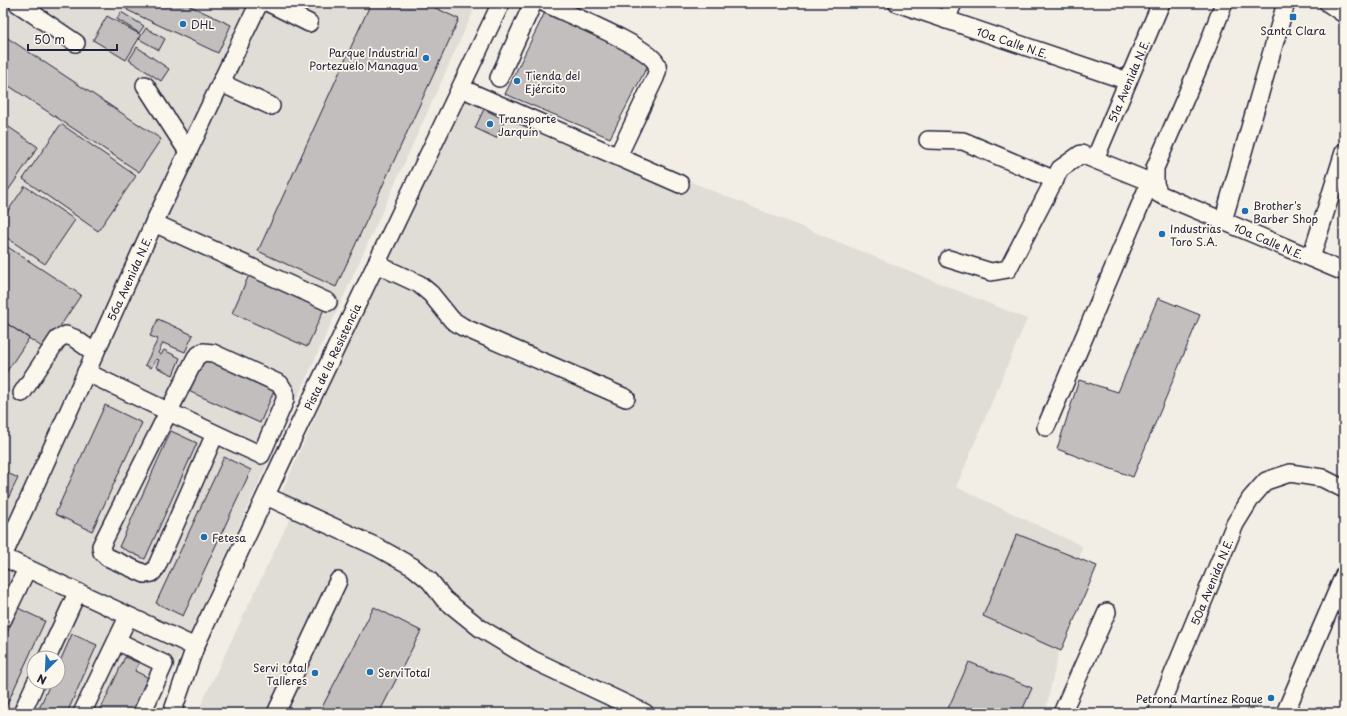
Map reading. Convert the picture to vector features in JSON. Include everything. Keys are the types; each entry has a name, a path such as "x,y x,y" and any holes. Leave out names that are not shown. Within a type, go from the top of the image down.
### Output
{"street":[{"path":"17,3 76,43"},
{"name":"56a Avenida N.E.","path":"3,556 154,223 259,3"},
{"path":"269,3 309,23"},
{"name":"Pista de la Resistencia","path":"172,713 194,647 501,3"},
{"path":"499,78 533,3"},
{"path":"545,3 633,44 652,58 656,64 658,70 655,78 618,156"},
{"name":"10a Calle N.E.","path":"897,3 1128,82"},
{"path":"946,20 953,3"},
{"name":"51a Avenida N.E.","path":"1095,159 1161,3"},
{"path":"1046,426 1153,183 1155,168 1206,50 1224,3"},
{"path":"1223,221 1286,3"},
{"path":"1328,3 1344,14"},
{"path":"221,83 270,106"},
{"path":"145,85 188,152"},
{"path":"461,88 680,184"},
{"path":"928,140 963,141 1055,180"},
{"path":"950,259 991,272 1008,269 1060,169 1081,154 1153,183"},
{"path":"1311,258 1343,160"},
{"name":"10a Calle N.E.","path":"1153,183 1160,194 1344,272"},
{"path":"154,223 328,302"},
{"path":"376,264 420,284 431,294 452,320 463,327 626,398"},
{"path":"22,393 58,338 66,335 74,338 95,353"},
{"path":"86,372 168,412 261,455 285,400 285,392 280,384 213,353 203,352 196,357 168,412 101,546 102,552 107,557 145,574 152,573 156,568 215,434"},
{"name":"50a Avenida N.E.","path":"1157,713 1235,524 1250,498 1266,481 1290,473 1322,478 1344,489"},
{"path":"266,496 377,548 413,567 430,581 444,599 480,628 533,660 645,713"},
{"path":"3,556 27,569 194,647"},
{"path":"3,619 27,569"},
{"path":"1285,713 1344,575"},
{"path":"276,713 338,581"},
{"path":"51,650 78,593"},
{"path":"1062,713 1107,612"},
{"path":"82,713 128,616"},
{"path":"117,641 164,664 142,713"},
{"path":"22,713 32,690"}],"shaded area":[{"path":"3,3 477,3 154,713 3,713"},
{"path":"461,88 1027,319 956,487 1082,546 1045,713 197,713 295,508 278,501"}],"building":[{"path":"130,3 184,3 231,25 218,53 127,10"},
{"path":"371,3 425,3 459,19 336,287 258,251"},
{"path":"548,6 651,59 610,138 505,94"},
{"path":"121,12 144,26 139,33 117,19"},
{"path":"107,16 141,35 126,60 93,40"},
{"path":"146,28 165,39 159,50 139,39"},
{"path":"3,35 161,139 139,172 3,82"},
{"path":"137,47 169,69 161,81 129,60"},
{"name":"Transporte Jarquín","path":"484,109 505,120 496,138 475,128"},
{"path":"3,123 38,147 3,198"},
{"path":"61,124 136,176 98,231 23,179"},
{"path":"25,186 75,220 45,264 3,235 3,218"},
{"path":"3,244 81,295 45,349 3,321"},
{"path":"249,275 324,309 307,347 232,313"},
{"path":"1158,298 1200,315 1133,477 1057,449 1079,380 1118,392"},
{"path":"158,319 193,335 185,352 163,343 158,353 161,355 164,350 180,358 173,375 156,367 159,360 156,359 151,368 145,365 158,339 150,336"},
{"path":"3,321 29,338 3,377"},
{"path":"201,357 274,391 260,423 184,389"},
{"path":"105,405 142,423 92,531 55,514"},
{"path":"171,431 197,443 145,559 119,547"},
{"name":"Fetesa","path":"224,457 251,470 183,616 156,603"},
{"path":"3,471 18,478 3,509"},
{"path":"1017,534 1097,566 1061,651 983,616"},
{"name":"ServiTotal","path":"374,607 421,631 379,713 319,713"},
{"path":"18,608 45,621 32,650 26,650 26,663 3,713 3,642"},
{"path":"72,634 97,645 67,713 37,713 47,690 66,690 65,650"},
{"path":"125,657 139,663 135,671 149,678 133,713 99,713"},
{"path":"969,662 1032,688 1021,713 946,713"}],"place":[{"name":"Santa Clara","path":"1293,17"},
{"name":"DHL","path":"183,24"},
{"name":"Parque Industrial Portezuelo Managua","path":"426,58"},
{"name":"Tienda del Ejército","path":"517,81"},
{"name":"Transporte Jarquín","path":"490,124"},
{"name":"Brother's Barber Shop","path":"1245,211"},
{"name":"Industrias Toro S.A.","path":"1162,234"},
{"name":"Fetesa","path":"204,537"},
{"name":"ServiTotal","path":"370,672"},
{"name":"Servi total Talleres","path":"315,673"},
{"name":"Petrona Martínez Roque","path":"1271,698"}]}
